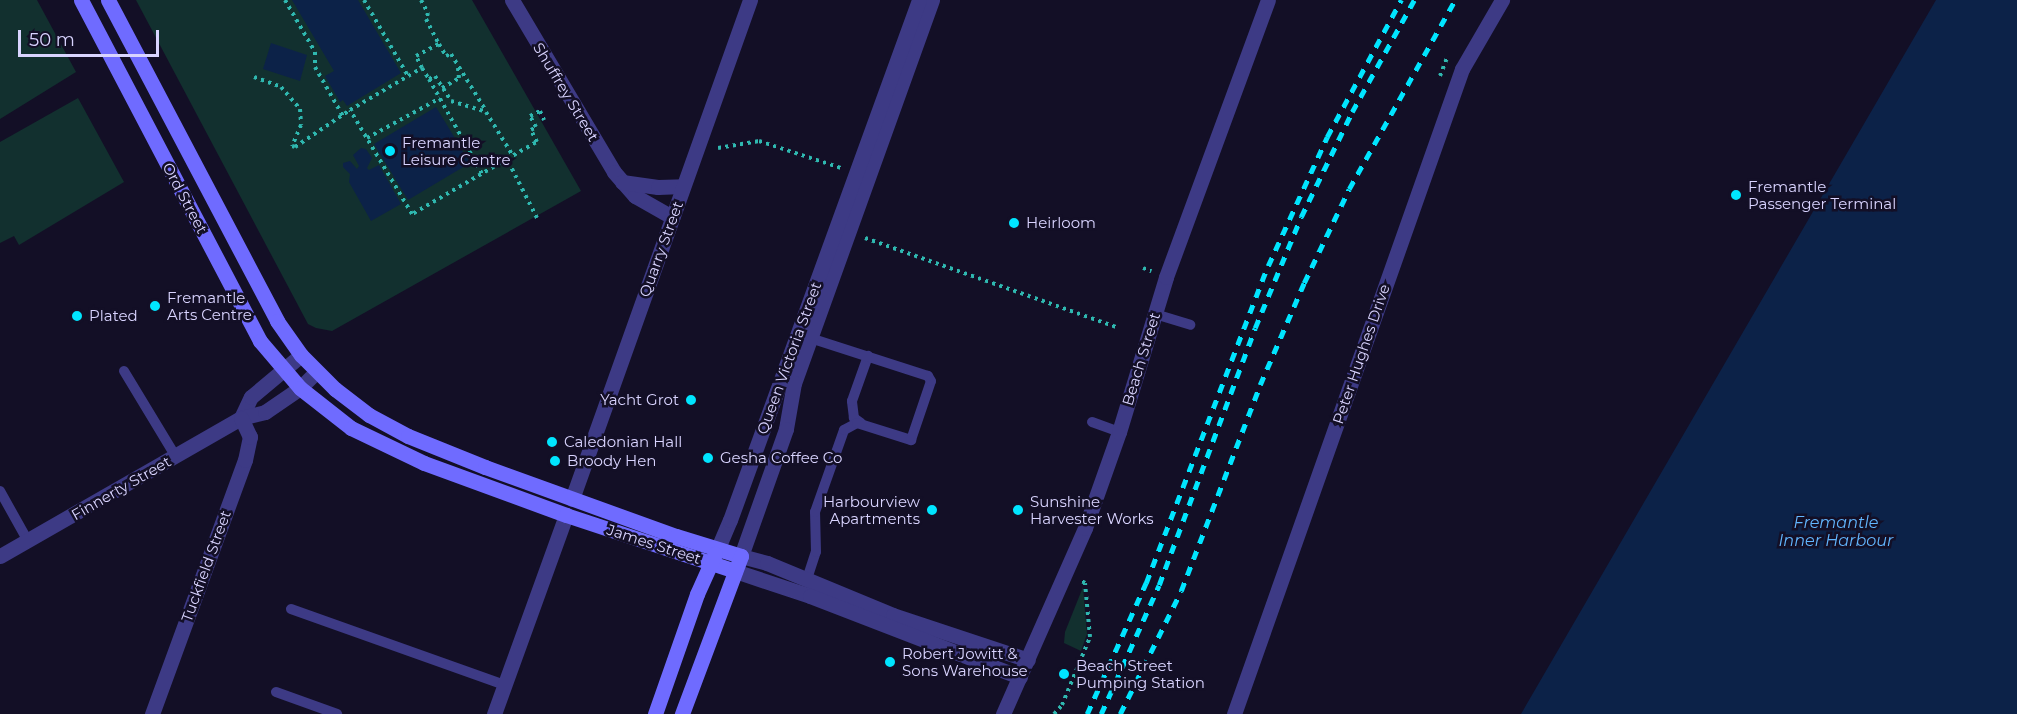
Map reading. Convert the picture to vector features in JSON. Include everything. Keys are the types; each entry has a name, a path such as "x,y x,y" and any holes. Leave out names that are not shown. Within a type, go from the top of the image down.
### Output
{"main road":[{"name":"Ord Street","path":"81,0 260,341 282,370 300,388"},
{"name":"Ord Street","path":"108,0 270,308 301,355 316,372"},
{"name":"James Street","path":"316,372 369,415 408,436 572,499 741,556"},
{"name":"James Street","path":"300,388 351,428 400,453 566,515 735,571"},
{"name":"Queen Victoria Street","path":"655,714 697,594 718,548"},
{"name":"Queen Victoria Street","path":"682,714 741,556"}],"street":[{"name":"Shuffrey Street","path":"512,0 614,172 635,196 672,217"},
{"name":"Quarry Street","path":"572,499 750,0"},
{"name":"Queen Victoria Street","path":"718,548 920,0"},
{"name":"Queen Victoria Street","path":"741,556 786,429 794,383 932,0"},
{"name":"Beach Street","path":"1003,714 1084,528 1119,432 1166,277 1268,0"},
{"name":"Peter Hughes Drive","path":"1234,714 1458,79 1502,0"},
{"path":"622,182 658,187 683,186"},
{"name":"Finnerty Street","path":"241,418 251,397 301,355"},
{"name":"Finnerty Street","path":"0,556 241,418 264,412 300,388 316,372"},
{"name":"Tuckfield Street","path":"152,714 245,460 250,437 241,418"},
{"path":"494,714 566,515"},
{"name":"James Street","path":"741,556 807,579 893,615 1028,660"},
{"name":"James Street","path":"735,571 810,596 1020,677"}],"lane":[{"path":"1155,314 1190,325"},
{"path":"810,338 928,376 931,384 911,440 905,440 861,423 854,418 852,401"},
{"path":"807,579 816,552 814,517 868,356"},
{"path":"124,371 176,457"},
{"path":"1092,422 1119,432"},
{"path":"844,430 852,423 861,423"},
{"path":"0,491 28,541"},
{"path":"291,609 504,685"},
{"path":"276,692 337,714"}],"path":[{"path":"285,0 315,52 315,67 342,116"},
{"path":"364,0 408,76"},
{"path":"421,0 428,13 426,19 437,35 446,56 451,54 513,156"},
{"path":"439,44 416,56 482,174"},
{"path":"442,88 459,78 457,64"},
{"path":"254,77 281,87 300,110 301,125 292,146 295,147 350,110 422,68"},
{"path":"429,79 435,76 451,101 486,112"},
{"path":"367,138 440,98"},
{"path":"350,110 412,214 537,142 531,130 536,127 530,116 540,111 544,120"},
{"path":"718,148 759,141 841,168"},
{"path":"507,159 537,218"},
{"path":"865,238 1119,328"},
{"path":"1054,714 1062,705 1090,637 1085,583 1081,580"}],"green space":[{"path":"0,0 37,0 76,72 0,119"},
{"name":"Fremantle Leisure Centre","path":"136,0 472,0 581,191 332,331 316,328 308,324"},
{"path":"78,98 124,182 19,245 14,236 0,243 0,142"},
{"path":"1083,587 1087,634 1081,651 1064,643 1065,632"}],"water":[{"path":"292,0 358,0 401,73 347,106 343,100 340,102 325,76 334,71"},
{"name":"Fremantle Inner Harbour","path":"1936,0 2017,0 2017,714 1521,714"},
{"path":"271,43 307,55 300,81 263,69"},
{"path":"436,107 470,163 408,200 374,144"},
{"path":"361,148 366,149 372,158 367,168 369,170 379,165 401,204 371,221 349,182 350,174 343,167 343,163 350,161 357,169 359,166 353,155"}],"railway":[{"path":"1087,714 1146,583 1268,266 1327,137 1401,0"},
{"path":"1101,714 1159,585 1255,328 1301,217 1352,112 1414,0"},
{"path":"1120,714 1181,591 1260,385 1304,283 1349,189 1455,0"}],"place":[{"name":"Fremantle Leisure Centre","path":"390,151"},
{"name":"Fremantle Passenger Terminal","path":"1736,195"},
{"name":"Heirloom","path":"1014,223"},
{"name":"Fremantle Arts Centre","path":"155,306"},
{"name":"Plated","path":"77,316"},
{"name":"Yacht Grot","path":"691,400"},
{"name":"Caledonian Hall","path":"552,442"},
{"name":"Gesha Coffee Co","path":"708,458"},
{"name":"Broody Hen","path":"555,461"},
{"name":"Harbourview Apartments","path":"932,510"},
{"name":"Sunshine Harvester Works","path":"1018,510"},
{"name":"Robert Jowitt & Sons Warehouse","path":"890,662"},
{"name":"Beach Street Pumping Station","path":"1064,674"}]}
